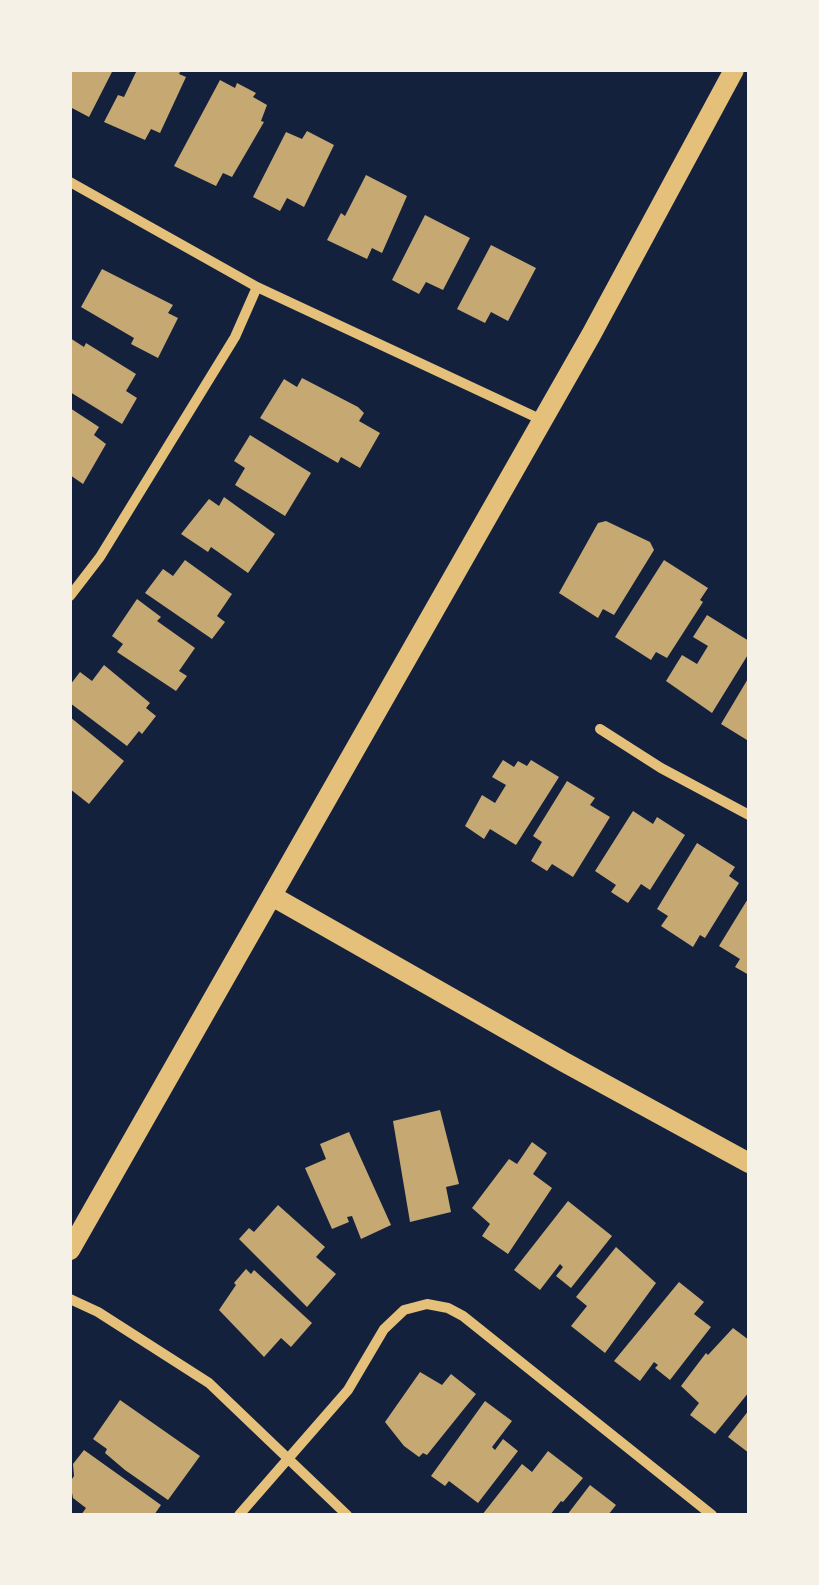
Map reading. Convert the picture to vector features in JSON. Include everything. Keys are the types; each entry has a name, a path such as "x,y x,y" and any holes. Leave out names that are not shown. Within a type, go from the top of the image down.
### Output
{"main road":[{"path":"70,1250 542,421 734,70"},
{"path":"272,896 749,1163"}],"street":[{"path":"70,182 257,287 542,421"},
{"path":"70,596 100,557 236,337 257,287"},
{"path":"600,729 661,768 749,814"},
{"path":"70,1299 98,1312 209,1382 346,1515"},
{"path":"239,1515 348,1390 384,1329 404,1310 427,1304 463,1316 712,1515"}],"building":[{"path":"70,70 113,70 89,117 70,107"},
{"path":"137,70 181,70 179,74 186,77 160,133 151,129 145,140 104,122 118,95 124,97"},
{"path":"220,80 256,93 253,97 267,105 261,121 264,122 232,177 223,173 216,186 174,166"},
{"path":"307,131 334,145 304,207 287,198 280,211 253,197 286,132 302,139"},
{"path":"366,175 407,196 382,253 372,248 367,259 327,240 341,213 345,216"},
{"path":"425,215 470,238 443,290 426,282 419,294 392,280"},
{"path":"491,245 536,268 508,321 491,312 485,323 457,309"},
{"path":"102,269 173,305 168,313 178,318 158,358 131,344 134,338 81,307"},
{"path":"70,338 84,347 86,343 136,374 126,391 137,398 122,424 70,392"},
{"path":"302,378 358,407 364,413 359,421 380,433 360,468 341,457 338,463 260,418 284,379 297,387"},
{"path":"70,408 99,427 94,435 106,444 83,484 70,475"},
{"path":"250,435 311,473 285,516 235,485 245,468 234,461"},
{"path":"224,497 275,534 248,573 211,547 208,552 181,534 209,499 219,506"},
{"path":"606,521 650,542 654,550 614,615 603,609 598,618 559,593 598,523"},
{"path":"185,560 232,594 217,616 225,622 212,639 145,593 163,569 173,576"},
{"path":"664,560 708,588 667,658 656,652 651,660 615,637"},
{"path":"137,599 161,617 157,621 195,648 179,671 187,676 176,691 117,652 123,644 112,636"},
{"path":"707,615 749,641 749,653 712,713 666,681 682,655 697,664 708,646 693,637"},
{"path":"104,665 150,703 146,708 156,716 127,746 70,703 70,685 80,672 92,681"},
{"path":"749,677 749,737 747,740 721,724"},
{"path":"70,717 124,761 89,804 70,789"},
{"path":"503,760 514,767 518,761 527,766 531,760 559,777 516,845 490,829 484,839 465,826 482,795 495,803 506,785 492,777"},
{"path":"567,781 595,798 590,805 610,817 573,877 552,864 547,871 531,861 542,842 533,836"},
{"path":"633,811 653,824 657,817 685,835 650,890 641,884 628,903 611,892 616,885 595,871"},
{"path":"697,843 735,867 729,876 739,883 705,938 700,935 693,947 661,926 668,916 657,909"},
{"path":"749,897 749,975 735,967 740,959 719,946"},
{"path":"440,1110 459,1184 446,1187 451,1212 410,1222 393,1121"},
{"path":"349,1132 391,1225 361,1239 352,1216 347,1217 349,1222 332,1229 305,1168 326,1159 320,1144"},
{"path":"532,1142 547,1153 533,1174 552,1188 508,1254 482,1236 490,1224 472,1208 509,1159 517,1164"},
{"path":"568,1201 612,1236 571,1288 556,1276 563,1267 560,1264 540,1290 514,1270"},
{"path":"278,1205 325,1247 316,1257 336,1274 307,1307 239,1239 249,1228 254,1232"},
{"path":"616,1247 656,1283 605,1353 571,1326 587,1306 576,1297"},
{"path":"246,1269 251,1274 254,1270 312,1323 291,1347 281,1338 264,1357 219,1310"},
{"path":"679,1282 704,1302 694,1314 711,1327 670,1380 655,1368 658,1365 654,1362 640,1381 614,1361"},
{"path":"733,1328 749,1340 749,1392 715,1434 690,1415 699,1403 681,1386 706,1353"},
{"path":"420,1372 442,1385 451,1374 476,1394 427,1455 419,1457 404,1446 385,1422"},
{"path":"120,1400 200,1456 168,1500 125,1470 93,1439"},
{"path":"485,1401 512,1421 492,1447 495,1450 503,1439 518,1451 478,1503 449,1481 445,1486 431,1476"},
{"path":"749,1410 749,1453 728,1437"},
{"path":"84,1450 161,1505 154,1515 81,1515 86,1508 73,1498 70,1482 73,1464"},
{"path":"548,1451 583,1478 550,1515 482,1515 522,1464 532,1472"},
{"path":"590,1485 616,1505 608,1515 567,1515"}]}
